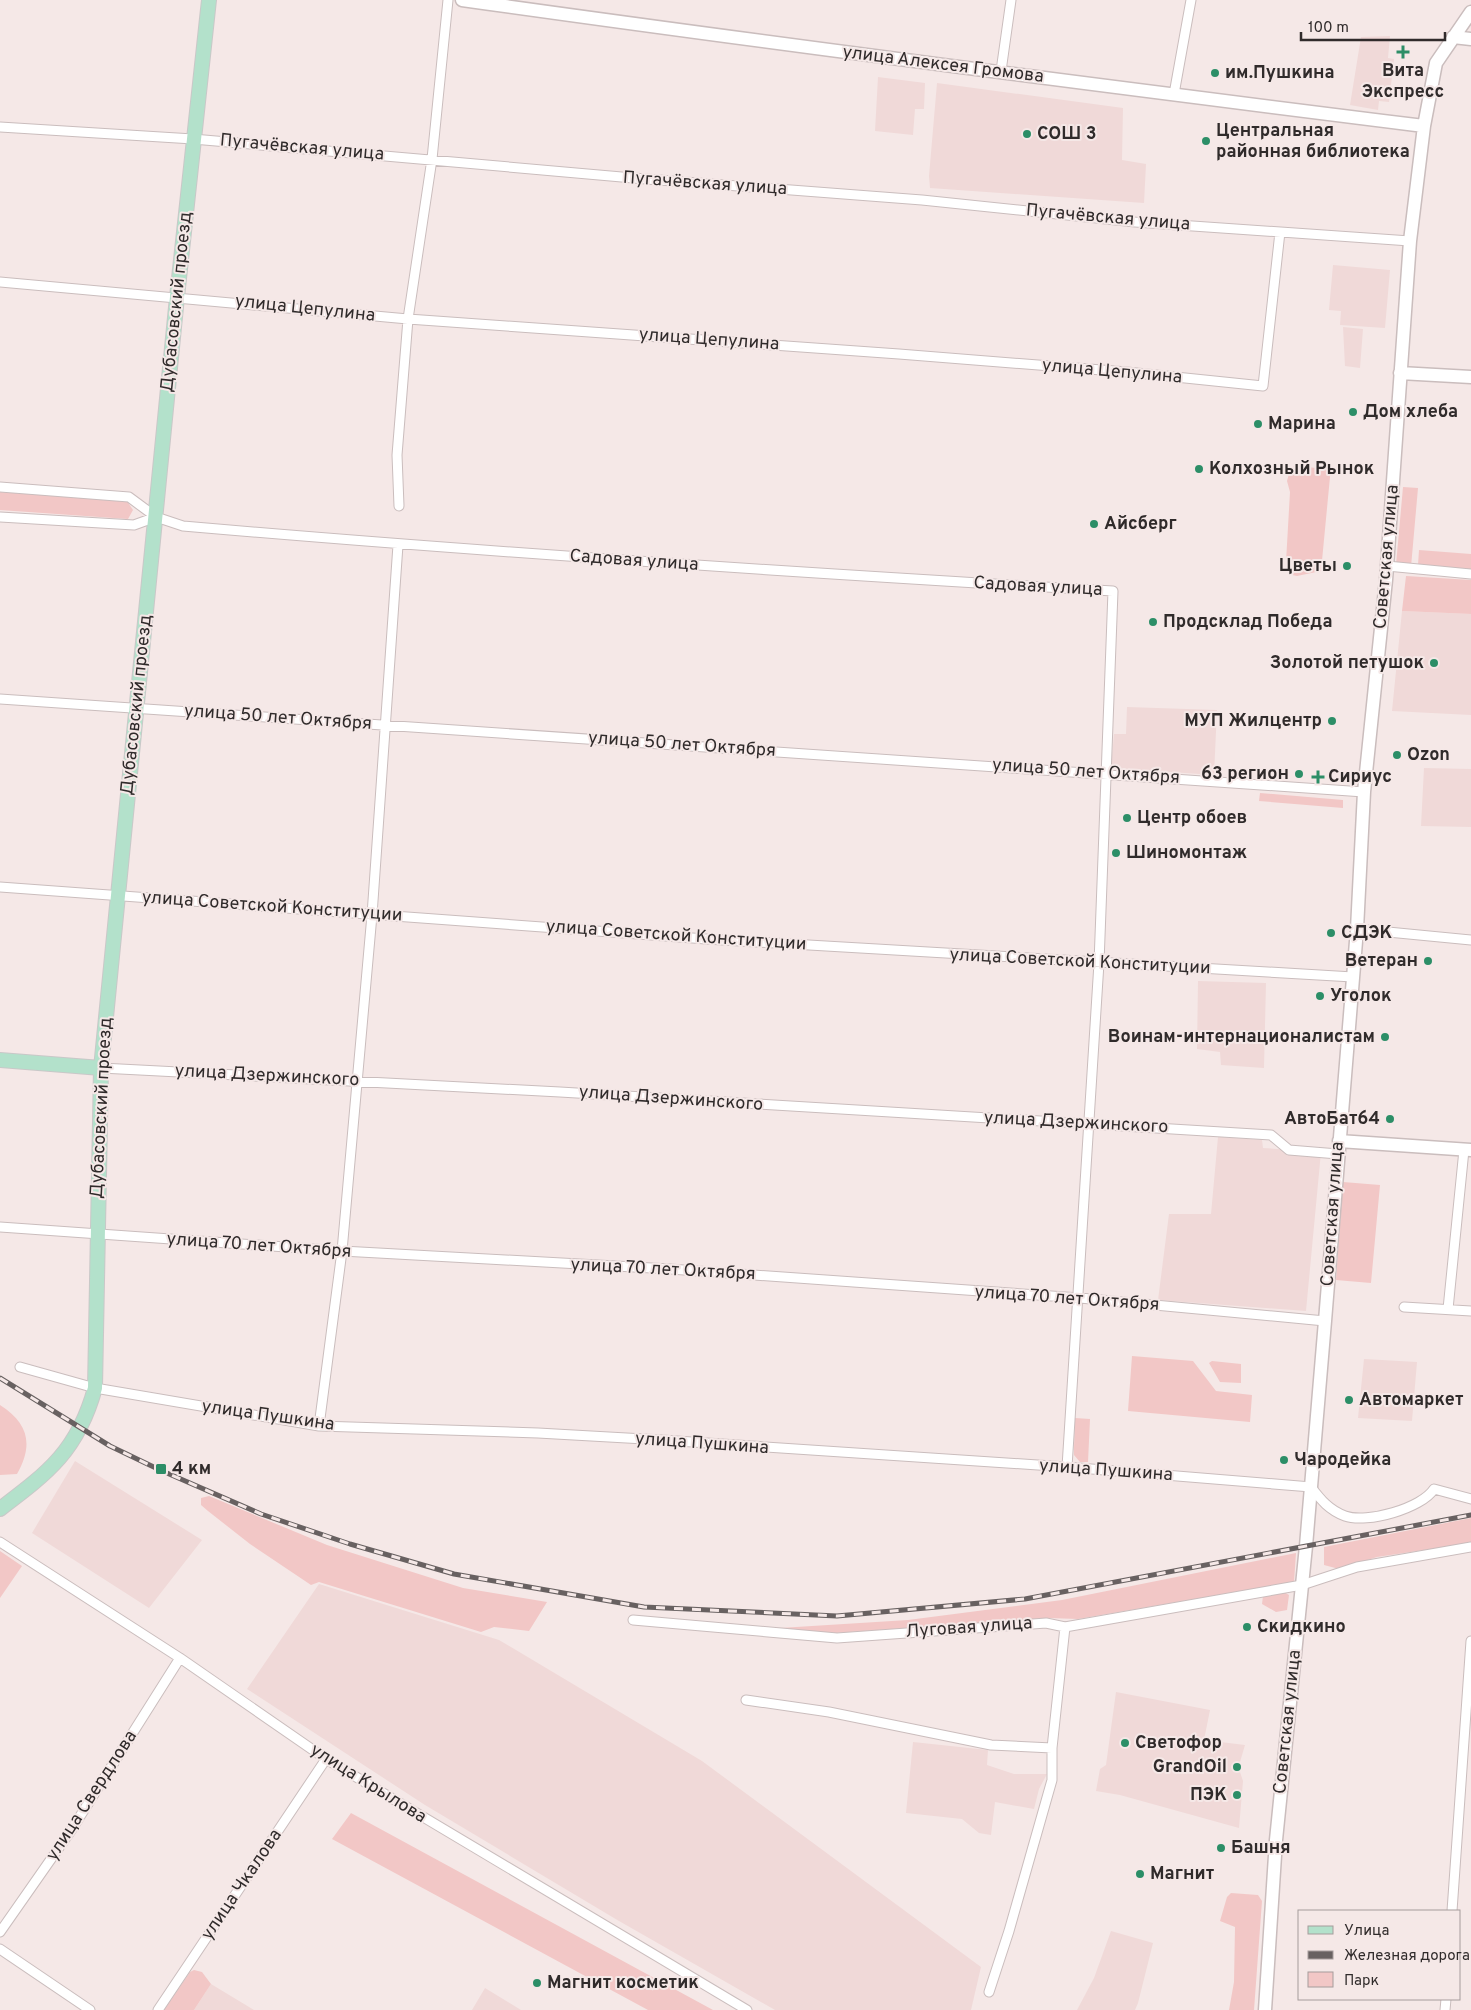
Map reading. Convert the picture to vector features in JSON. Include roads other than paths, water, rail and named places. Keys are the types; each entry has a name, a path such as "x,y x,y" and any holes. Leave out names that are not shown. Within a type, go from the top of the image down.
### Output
{"main road":[{"name":"Дубасовский проезд","path":"0,1509 54,1465 68,1449 89,1411 95,1388 101,1068 177,297 209,0"},
{"name":"улица Алексея Громова","path":"462,0 781,45 1001,71 1424,126"},
{"name":"Советская улица","path":"1265,2010 1276,1840 1302,1585 1353,977 1364,792 1387,566 1410,241 1424,126 1436,63 1471,12"},
{"path":"1453,37 1471,39"},
{"path":"1400,373 1471,377"},
{"name":"улица Дзержинского","path":"0,1060 101,1068"},
{"path":"1339,1141 1468,1150"}],"street":[{"path":"398,506 397,455 408,319 432,159 448,0"},
{"path":"1001,71 1011,0"},
{"path":"1174,94 1191,0"},
{"name":"Пугачёвская улица","path":"0,127 193,139 633,178 922,200 1135,222 1410,241"},
{"name":"улица Цепулина","path":"0,282 408,319 908,355 1263,386 1280,232"},
{"name":"Садовая улица","path":"0,487 129,497 156,517 183,526 614,561 1113,592 1108,773"},
{"path":"0,517 134,525 156,517"},
{"path":"319,1426 342,1251 372,915 398,544"},
{"path":"1387,566 1471,574"},
{"name":"улица 50 лет Октября","path":"0,699 1108,773 1364,792"},
{"path":"1067,1467 1080,1298 1108,773"},
{"name":"улица Советской Конституции","path":"0,888 706,940 1353,977"},
{"path":"1356,929 1471,940"},
{"name":"улица Дзержинского","path":"101,1068 356,1081 1271,1135 1290,1150 1338,1154"},
{"path":"1448,1309 1468,1150"},
{"name":"улица 70 лет Октября","path":"0,1227 342,1251 670,1269 1080,1298 1325,1321"},
{"path":"1404,1307 1471,1311"},
{"name":"улица Пушкина","path":"20,1367 95,1388 319,1426 538,1433 1067,1467 1310,1487"},
{"path":"1310,1487 1326,1507 1348,1517 1373,1517 1395,1513 1429,1498 1434,1489 1471,1500"},
{"name":"улица Крылова","path":"0,1542 180,1658 326,1759 746,2010"},
{"name":"Луговая улица","path":"633,1620 837,1638 1046,1623 1065,1627 1302,1585 1357,1567 1471,1547"},
{"path":"989,1992 1009,1932 1052,1780 1052,1748 1065,1627"},
{"path":"1452,1910 1471,1641"},
{"name":"улица Свердлова","path":"0,1932 82,1813 180,1658"},
{"path":"746,1700 830,1712 991,1745 1052,1748"},
{"name":"улица Чкалова","path":"158,2010 326,1759"},
{"path":"0,1949 90,2010"}],"railway":[{"path":"0,1378 110,1446 261,1514 350,1544 454,1574 644,1607 837,1616 1025,1599 1471,1515"}],"place":[{"name":"Вита Экспресс","path":"1403,52"},
{"name":"им.Пушкина","path":"1215,73"},
{"name":"СОШ 3","path":"1027,134"},
{"name":"Центральная районная библиотека","path":"1206,141"},
{"name":"Дом хлеба","path":"1353,412"},
{"name":"Марина","path":"1258,424"},
{"name":"Колхозный Рынок","path":"1199,469"},
{"name":"Айсберг","path":"1094,524"},
{"name":"Цветы","path":"1347,566"},
{"name":"Продсклад Победа","path":"1153,622"},
{"name":"Золотой петушок","path":"1434,663"},
{"name":"МУП Жилцентр","path":"1332,721"},
{"name":"Ozon","path":"1397,755"},
{"name":"63 регион","path":"1299,774"},
{"name":"Сириус","path":"1318,777"},
{"name":"Центр обоев","path":"1127,818"},
{"name":"Шиномонтаж","path":"1116,853"},
{"name":"СДЭК","path":"1331,933"},
{"name":"Ветеран","path":"1428,961"},
{"name":"Уголок","path":"1320,996"},
{"name":"Воинам-интернационалистам","path":"1385,1037"},
{"name":"АвтоБат64","path":"1390,1119"},
{"name":"Автомаркет","path":"1349,1400"},
{"name":"Чародейка","path":"1284,1460"},
{"name":"4 км","path":"161,1469"},
{"name":"Скидкино","path":"1247,1627"},
{"name":"Светофор","path":"1125,1743"},
{"name":"GrandOil","path":"1237,1767"},
{"name":"ПЭК","path":"1237,1795"},
{"name":"Башня","path":"1221,1848"},
{"name":"Магнит","path":"1140,1874"},
{"name":"Магнит косметик","path":"537,1983"}]}
